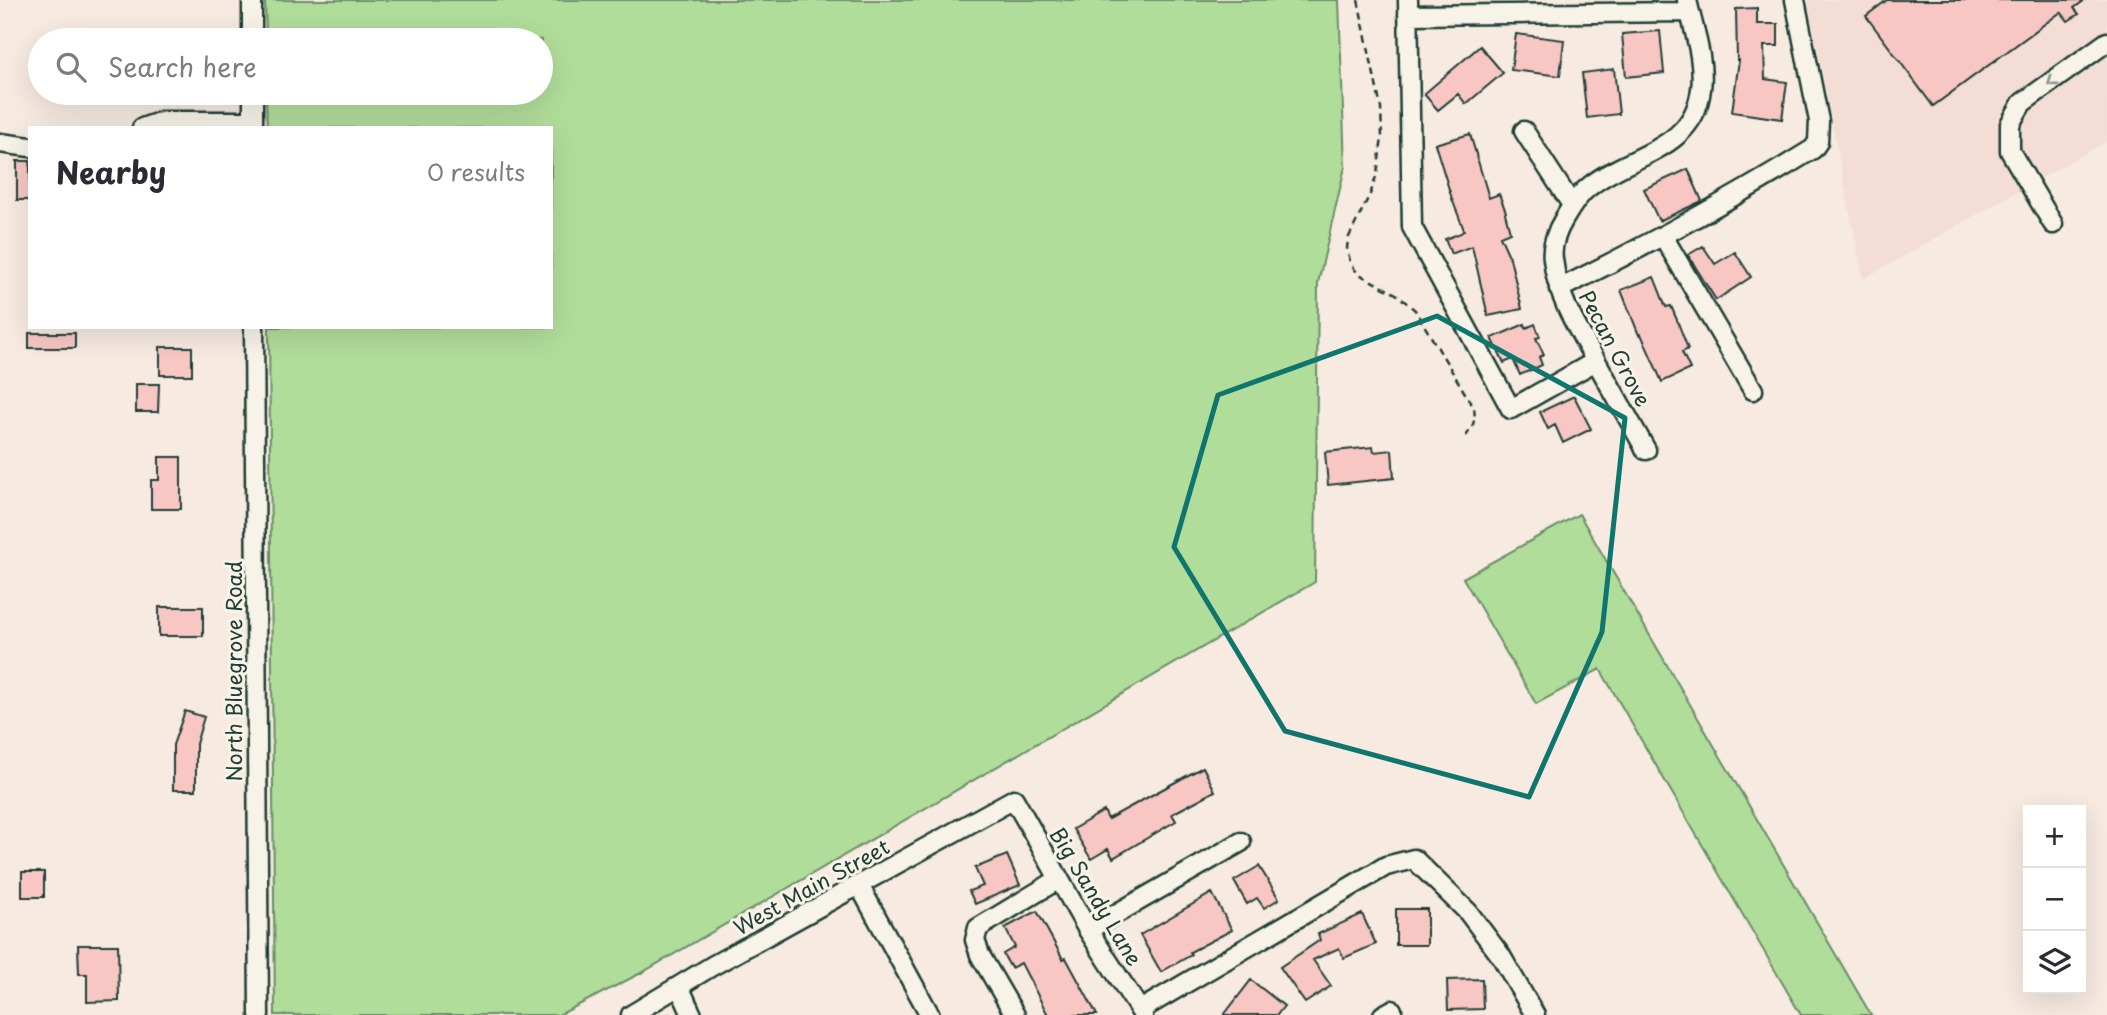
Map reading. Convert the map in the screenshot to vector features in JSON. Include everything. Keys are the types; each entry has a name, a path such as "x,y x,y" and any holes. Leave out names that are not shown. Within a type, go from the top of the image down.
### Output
{"street":[{"path":"252,0 252,28"},
{"path":"1559,289 1749,189 1813,149 1818,142 1819,121 1795,0"},
{"path":"1596,360 1511,409 1412,227 1408,7 1688,6"},
{"name":"Pecan Grove","path":"1646,450 1570,314 1559,289 1552,256 1557,229 1572,205 1589,186 1681,134 1694,114 1701,90 1701,68 1688,6"},
{"path":"2053,224 2010,151 2010,124 2022,103 2107,42"},
{"path":"148,126 162,121 253,124 253,105"},
{"path":"1524,131 1572,205"},
{"path":"0,143 28,146"},
{"path":"1663,236 1753,390"},
{"name":"North Bluegrove Road","path":"254,329 259,1015"},
{"name":"Big Sandy Lane","path":"1014,799 1088,930 1141,1013"},
{"name":"West Main Street","path":"631,1015 1014,799"},
{"path":"1088,930 1241,842"},
{"path":"1141,1013 1386,866 1414,859 1468,912 1501,956 1535,1015"},
{"path":"1015,1015 980,955 975,940 978,928 1059,879"},
{"path":"859,885 930,1015"},
{"path":"679,986 692,1015"}],"highlighted area":[{"path":"1437,316 1625,418 1602,632 1529,797 1285,731 1174,547 1218,395"}],"shaded area":[{"path":"1808,0 2107,0 2107,141 1863,279"}],"green space":[{"path":"265,0 1339,0 1345,167 1318,283 1315,582 643,972 559,1015 275,1015 269,329 553,329 553,126 267,126 266,105 553,105 553,28 266,28"},
{"path":"1579,514 1871,1015 1801,1015 1600,669 1536,704 1463,578"}],"building":[{"path":"1887,0 2085,0 2074,8 2079,14 2068,21 2061,12 1933,106 1866,16"},
{"path":"1757,8 1757,24 1778,24 1778,46 1764,46 1765,79 1787,82 1782,119 1732,112 1739,60 1736,9"},
{"path":"1660,31 1664,73 1626,77 1622,34"},
{"path":"1516,34 1564,40 1560,76 1511,70"},
{"path":"1480,46 1503,73 1466,104 1458,94 1438,110 1424,94"},
{"path":"1614,69 1619,114 1587,118 1582,73"},
{"path":"1470,134 1489,198 1499,194 1506,212 1510,232 1500,236 1510,258 1522,309 1488,316 1472,246 1451,254 1445,239 1464,230 1435,144"},
{"path":"17,161 28,161 28,200 17,200"},
{"path":"1688,169 1702,201 1659,221 1644,189"},
{"path":"1703,246 1715,264 1735,252 1751,277 1716,300 1688,255"},
{"path":"1654,277 1666,307 1671,306 1677,320 1688,349 1682,352 1690,369 1662,382 1621,290"},
{"path":"1525,324 1526,328 1535,324 1540,337 1536,338 1544,355 1539,357 1542,365 1520,375 1513,359 1504,363 1492,338"},
{"path":"29,333 75,333 75,348 29,348"},
{"path":"160,347 192,347 192,375 160,375"},
{"path":"136,384 159,384 158,412 136,412"},
{"path":"1574,396 1591,429 1563,443 1555,425 1548,429 1540,412"},
{"path":"1373,447 1374,452 1392,450 1394,478 1328,485 1325,452"},
{"path":"159,457 181,457 181,509 151,509 151,480 159,480"},
{"path":"159,607 203,607 203,636 159,636"},
{"path":"185,711 204,717 196,744 196,790 173,790 173,745"},
{"path":"1203,767 1215,791 1172,814 1176,821 1113,858 1108,849 1091,859 1073,829 1104,811 1108,819"},
{"path":"1007,855 1020,885 975,904 969,891 983,886 975,868"},
{"path":"1259,866 1279,899 1264,908 1257,898 1247,904 1234,881"},
{"path":"22,872 44,872 44,897 22,897"},
{"path":"1212,893 1232,930 1190,952 1191,955 1161,972 1140,935"},
{"path":"1396,909 1427,909 1427,945 1396,945"},
{"path":"1037,911 1097,1015 1048,1015 1021,963 1011,968 1003,954 1015,947 1005,928"},
{"path":"1362,914 1376,944 1344,958 1339,948 1313,960 1331,986 1305,1003 1280,967 1320,940 1318,934"},
{"path":"78,945 118,945 119,1001 87,1002 87,974 79,974"},
{"path":"1482,979 1483,1009 1448,1010 1447,980"},
{"path":"1251,980 1284,1006 1277,1015 1224,1015"}]}
